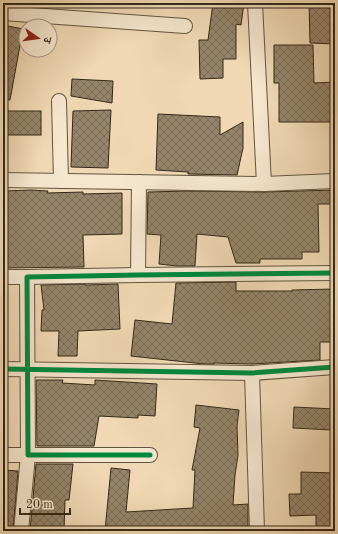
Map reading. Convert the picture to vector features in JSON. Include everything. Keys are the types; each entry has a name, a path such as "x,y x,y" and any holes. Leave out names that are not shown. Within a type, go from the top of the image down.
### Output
{"street":[{"path":"255,3 264,184"},
{"path":"4,9 185,26"},
{"path":"59,101 61,181"},
{"path":"3,180 264,184 335,181"},
{"path":"138,275 139,182"},
{"path":"3,277 335,273"},
{"path":"21,531 28,454 27,277"},
{"path":"3,368 27,370 252,373 335,367"},
{"path":"252,373 257,531"},
{"path":"3,455 150,455"}],"building":[{"path":"213,3 244,3 241,25 236,24 236,59 223,59 223,78 200,79 199,40 208,40"},
{"path":"309,3 335,3 335,44 310,43"},
{"path":"3,25 18,28 18,56 10,100 3,99"},
{"path":"274,45 313,45 314,83 335,82 335,122 279,122 279,83 274,83"},
{"path":"72,79 113,81 112,103 71,96"},
{"path":"111,110 108,168 71,167 73,111"},
{"path":"3,111 41,111 41,135 3,135"},
{"path":"158,114 220,117 220,135 243,122 243,148 237,175 188,174 188,172 156,170"},
{"path":"335,190 335,204 318,204 319,252 302,252 302,259 260,259 260,263 236,263 228,237 197,234 195,266 159,264 161,235 147,234 148,192 264,192"},
{"path":"3,191 48,191 47,193 122,193 122,234 83,235 84,267 3,268"},
{"path":"236,282 236,291 335,289 335,326 332,326 332,342 320,342 320,360 252,364 204,364 131,356 135,320 172,324 176,283"},
{"path":"118,284 120,329 78,331 77,356 58,356 59,331 41,331 42,310 44,310 41,285"},
{"path":"36,380 63,380 62,383 95,385 95,380 157,384 155,416 138,415 138,418 99,416 94,446 37,446"},
{"path":"196,405 239,410 237,426 238,455 233,505 248,504 248,531 105,531 111,468 130,470 126,512 193,508 195,470 192,470 200,428 194,427"},
{"path":"294,407 334,409 333,430 293,428"},
{"path":"36,464 73,464 69,500 65,500 64,531 30,531"},
{"path":"3,470 18,471 13,531 3,531"},
{"path":"301,472 335,473 335,531 316,531 316,515 290,516 289,494 301,494"}],"cycle path":[{"path":"150,455 28,455 27,277 335,273"},
{"path":"3,369 252,373 335,367"}]}
